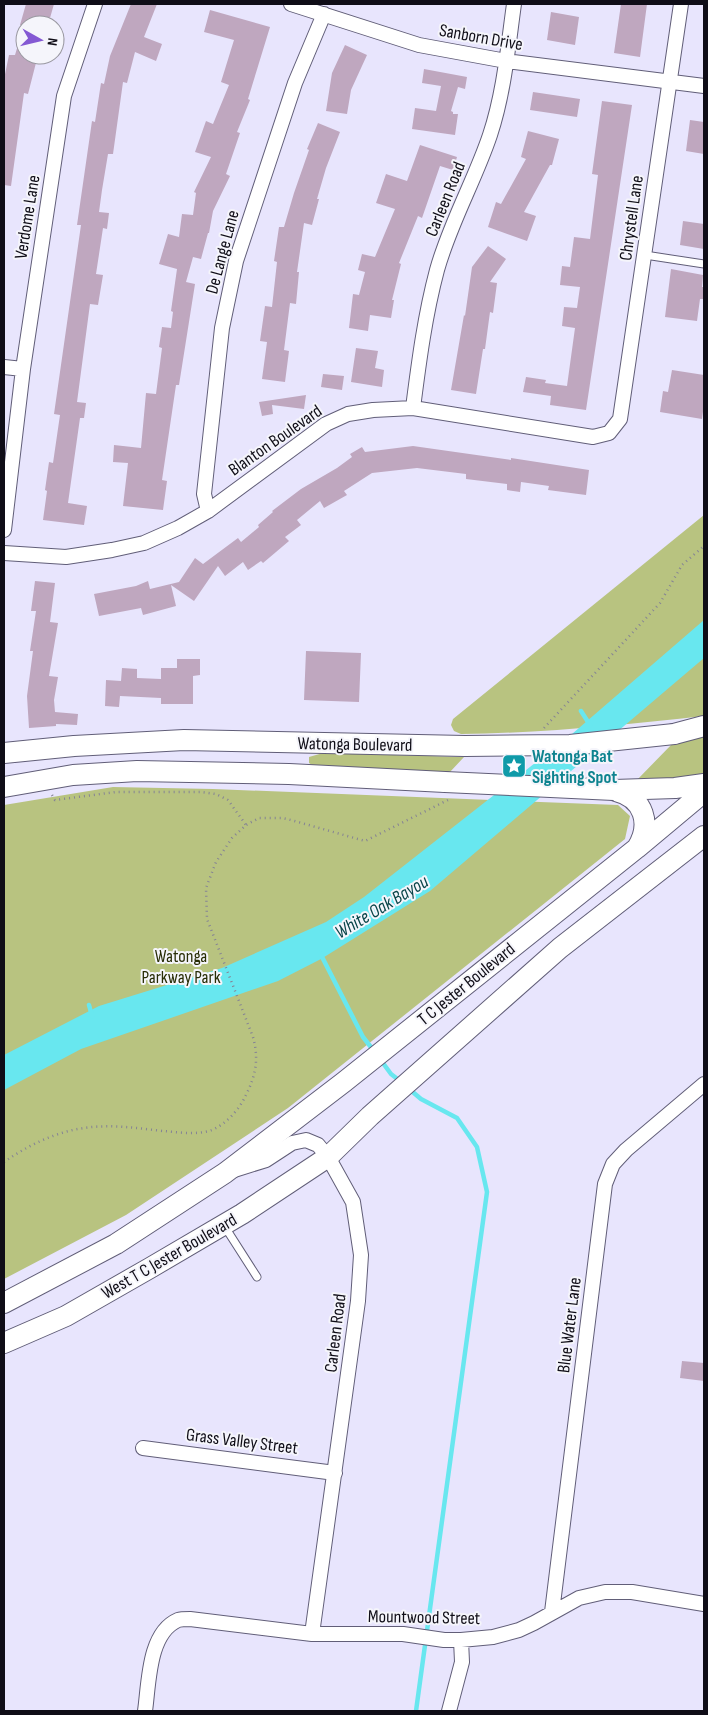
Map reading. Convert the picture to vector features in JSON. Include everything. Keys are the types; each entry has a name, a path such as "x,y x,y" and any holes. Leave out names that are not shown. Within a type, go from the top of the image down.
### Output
{"main road":[{"name":"Watonga Boulevard","path":"4,753 74,746 184,740 464,746 570,746 674,734 704,726"},
{"path":"289,743 289,774"},
{"name":"Watonga Boulevard","path":"4,787 73,775 137,771 289,774 614,790 675,788 704,784"},
{"path":"614,790 630,796 641,808 644,816 644,833 637,848"},
{"name":"T C Jester Boulevard","path":"226,1173 344,1082 637,848 704,792"},
{"name":"T C Jester Boulevard","path":"328,1157 370,1116 560,948 704,836"},
{"path":"542,923 560,948"},
{"name":"West T C Jester Boulevard","path":"4,1343 66,1316 224,1224 328,1157"},
{"name":"West T C Jester Boulevard","path":"4,1303 116,1244 226,1173"}],"street":[{"name":"Verdome Lane","path":"4,530 23,369 64,96 95,4"},
{"name":"Sanborn Drive","path":"291,4 419,45 506,61 704,86"},
{"name":"Carleen Road","path":"413,408 425,323 438,267 491,132 506,61 514,4"},
{"name":"Chrystell Lane","path":"609,433 620,419 681,4"},
{"name":"De Lange Lane","path":"208,511 204,494 221,338 236,261 295,83 324,14"},
{"path":"4,366 23,369"},
{"name":"Blanton Boulevard","path":"4,553 66,557 144,543 178,528 208,511 326,424 348,414 373,410 413,408 584,436 593,437 609,433"},
{"name":"Blue Water Lane","path":"552,1612 605,1184 613,1164 626,1150 704,1084"},
{"name":"Carleen Road","path":"226,1173 266,1160 292,1144 306,1140 318,1145 328,1157 353,1202 362,1256 358,1301 312,1634"},
{"name":"Grass Valley Street","path":"143,1448 335,1473"},
{"name":"Mountwood Street","path":"145,1711 153,1653 165,1629 178,1620 190,1619 312,1634 403,1634 444,1640 461,1640 493,1637 519,1630 579,1598 605,1592 632,1592 704,1604"},
{"path":"449,1711 462,1662 461,1640"}],"lane":[{"path":"644,255 704,264"},
{"path":"224,1224 257,1277"}],"path":[{"path":"51,794 54,800 116,792 201,792 216,794 228,800 246,825"},
{"path":"4,1162 19,1151 37,1143 62,1133 83,1128 113,1126 185,1133 208,1132 224,1124 243,1102 251,1086 257,1051 207,919"}],"green space":[{"path":"704,515 704,716 553,730 461,734 454,731 451,725 453,719"},
{"path":"704,737 704,779 635,782 673,743"},
{"path":"323,753 464,757 449,773 315,767 309,763 309,757"},
{"name":"Watonga Parkway Park","path":"113,787 213,789 618,805 630,816 625,839 288,1108 126,1215 4,1279 4,805"}],"water":[{"name":"White Oak Bayou","path":"704,620 704,658 430,891 321,959 278,981 81,1049 4,1090 4,1055 99,1006 222,968 326,922 364,897 572,734"}],"building":[{"path":"26,4 54,4 51,15 23,15"},
{"path":"131,4 157,4 144,37 162,44 156,61 135,52 127,83 123,82 113,154 108,154 102,190 99,212 109,213 107,229 103,228 96,274 103,275 98,305 90,304 77,402 86,403 84,418 80,418 68,503 87,506 84,525 43,520 49,462 53,463 60,415 54,414 81,225 77,225 92,121 95,122 101,83 104,84 110,56"},
{"path":"621,4 647,4 640,57 614,53"},
{"path":"210,10 270,27 248,99 250,100 237,132 240,133 226,174 230,176 213,211 201,259 193,257 186,282 195,284 179,385 176,385 162,480 167,481 163,510 123,506 128,463 113,462 114,445 141,448 146,393 156,394 162,348 159,347 162,327 171,328 173,312 171,311 177,269 159,264 168,234 179,237 182,214 193,215 196,193 194,192 211,157 195,152 206,121 213,124 229,85 221,82 234,40 204,32"},
{"path":"551,12 579,17 575,45 547,40"},
{"path":"345,45 367,55 351,90 347,114 326,111 332,73"},
{"path":"9,55 15,55 15,65 35,65 28,94 24,93 11,186 4,185 4,79"},
{"path":"424,69 467,77 465,89 458,87 451,111 453,114 458,114 455,135 412,129 415,108 436,111 441,86 422,83"},
{"path":"533,92 580,99 577,117 530,110"},
{"path":"602,101 632,105 586,410 550,405 551,396 523,392 526,377 546,380 545,383 567,386 575,328 562,326 564,307 577,308 580,287 560,285 562,266 570,267 574,237 590,239 598,175 592,174"},
{"path":"690,120 704,122 704,154 686,151"},
{"path":"318,123 340,132 326,168 312,225 304,223 297,272 299,272 296,304 290,303 284,350 289,351 285,382 262,379 267,342 260,341 265,306 272,307 277,262 274,261 279,227 284,227 309,150 307,149"},
{"path":"528,131 559,139 552,165 550,165 524,212 536,216 527,241 488,227 496,202 501,204 526,159 521,157"},
{"path":"420,145 457,157 453,170 440,166 422,218 418,216 399,263 401,264 392,300 394,300 391,318 370,315 368,331 349,328 353,294 359,295 365,272 358,270 362,254 375,257 395,209 376,203 386,174 407,181"},
{"path":"683,221 704,224 704,249 680,245"},
{"path":"488,246 506,259 490,282 497,283 493,313 490,312 476,394 451,390 472,267"},
{"path":"671,269 703,275 704,299 700,299 697,321 665,317"},
{"path":"356,348 378,351 375,368 384,370 382,387 351,382"},
{"path":"672,370 704,375 702,419 660,412 663,391 668,392"},
{"path":"323,374 344,376 342,390 321,387"},
{"path":"306,395 304,409 272,405 273,414 262,416 259,402"},
{"path":"413,446 589,470 586,495 548,490 549,486 521,482 520,492 507,490 507,484 466,479 466,474 417,468 372,473 344,491 347,495 324,508 320,501 297,520 301,525 285,537 289,541 263,563 261,561 248,570 243,562 225,576 218,566 194,601 171,585 176,606 143,615 141,608 99,616 94,594 136,586 148,581 150,589 179,582 195,558 203,564 238,538 241,542 259,527 258,525 272,511 301,489 337,468 352,457 350,454 362,447 365,452"},
{"path":"35,581 55,583 50,622 58,623 49,676 58,677 54,700 55,712 78,714 77,725 56,724 56,726 29,728 27,696 33,651 30,651 36,611 31,611"},
{"path":"306,651 361,653 359,702 304,700"},
{"path":"177,659 200,659 200,675 193,676 193,704 161,704 161,698 120,696 119,707 105,706 106,680 121,681 122,668 137,669 137,678 161,679 161,668 177,668"},
{"path":"682,1361 704,1363 704,1381 680,1378"}],"waterway":[{"path":"581,711 590,725"},
{"path":"320,953 363,1037 374,1051"},
{"path":"89,1005 92,1016"},
{"path":"380,1059 391,1074 400,1081"},
{"path":"408,1088 421,1099 457,1118 477,1147 487,1192 416,1711"}],"place":[{"name":"Watonga Bat Sighting Spot","path":"514,766"}]}
